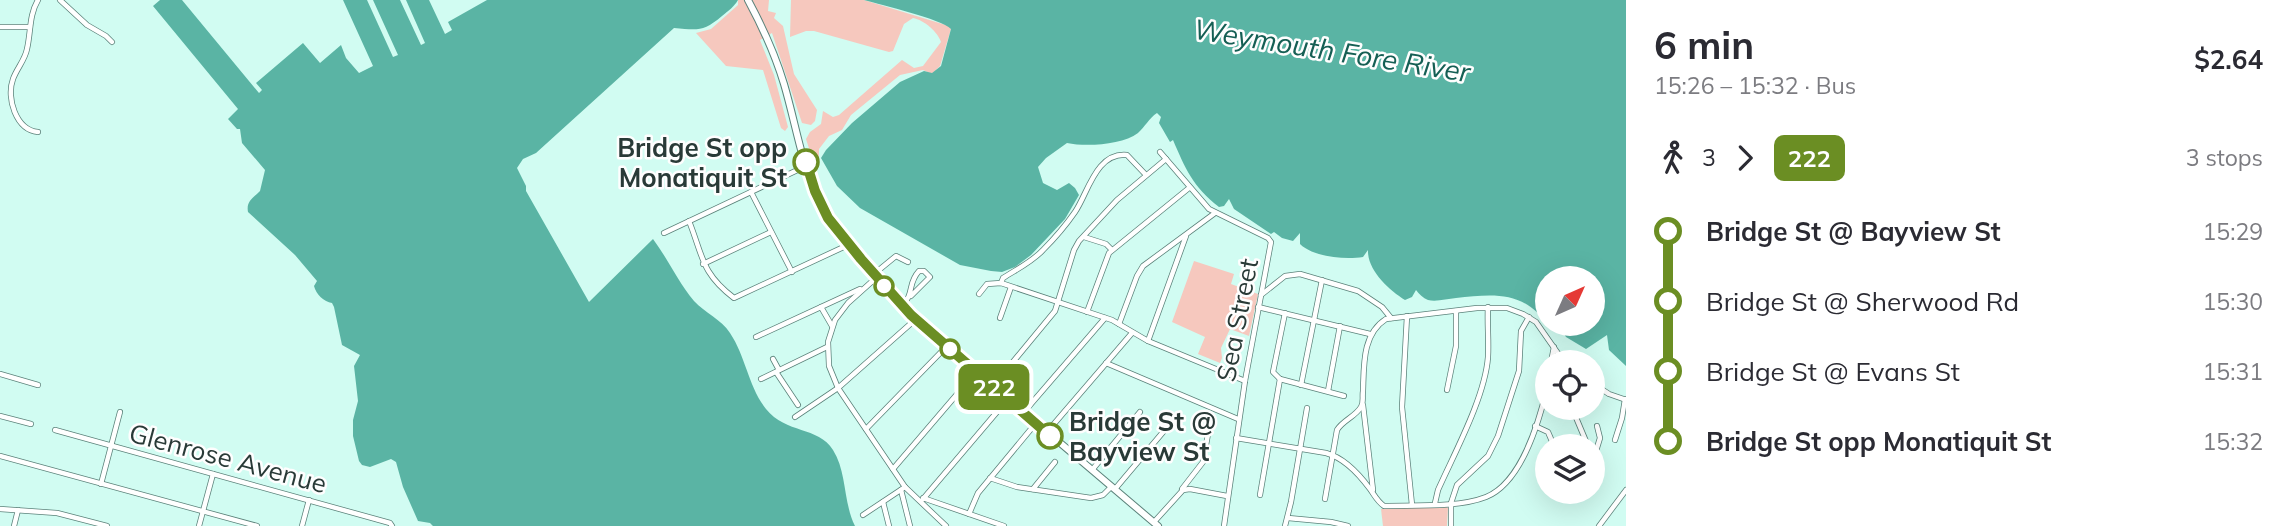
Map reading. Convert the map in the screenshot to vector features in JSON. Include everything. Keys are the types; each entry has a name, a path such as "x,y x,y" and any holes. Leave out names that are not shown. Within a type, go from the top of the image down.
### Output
{"main road":[{"path":"748,0 770,45 784,83 806,166 824,211 848,245 916,320 1156,524"}],"street":[{"path":"38,0 33,11 25,56 12,79 12,96 20,122 29,130 38,132"},
{"path":"60,0 89,27 107,36 112,43"},
{"path":"0,27 30,27"},
{"path":"1119,324 1140,270 1215,213 1189,188 1160,152"},
{"path":"1001,283 1003,278 1042,251 1062,229 1081,203 1092,179 1107,161 1119,155 1127,155 1146,175"},
{"path":"993,386 1052,315 1074,250 1083,236 1117,200 1166,159"},
{"path":"664,233 806,166"},
{"path":"1087,312 1106,257 1189,188"},
{"path":"751,192 792,272"},
{"name":"Sea Street","path":"1215,213 1268,238 1270,246 1238,419 1224,526"},
{"path":"689,221 703,264 734,298 848,245"},
{"path":"703,264 771,232"},
{"path":"1148,341 1187,234"},
{"path":"1083,236 1105,244 1112,250"},
{"path":"908,262 896,256 842,309 832,326 827,347 829,366 838,388 903,488 910,526"},
{"path":"902,306 930,277 926,272 920,270 913,277 911,296"},
{"path":"1261,295 1290,274 1300,274 1358,291 1382,307 1391,318"},
{"path":"1301,385 1322,280"},
{"path":"979,294 988,284 1001,283 1011,286 1105,317 1148,341 1245,381"},
{"path":"1000,318 1011,286"},
{"path":"755,337 866,287"},
{"path":"821,307 832,326"},
{"path":"1258,307 1370,334"},
{"path":"1436,503 1438,490 1473,410 1484,376 1488,358 1488,307"},
{"path":"1373,493 1363,404 1365,359 1370,334 1381,322 1407,316 1488,307 1507,308 1529,317 1556,350"},
{"path":"1447,390 1456,346 1456,311"},
{"path":"1285,313 1273,372 1280,379 1344,396"},
{"path":"1407,316 1401,398 1412,505"},
{"path":"1023,413 1105,317"},
{"path":"1451,526 1451,503 1457,485 1488,456 1498,436 1518,371 1521,331 1529,317"},
{"path":"795,417 838,388 916,320"},
{"path":"1328,391 1340,326"},
{"path":"1047,433 1132,333"},
{"path":"866,429 946,346"},
{"path":"761,379 827,347"},
{"path":"773,359 798,405"},
{"path":"1106,363 1238,419"},
{"path":"893,469 976,372"},
{"path":"0,374 38,385"},
{"path":"1260,495 1280,379"},
{"path":"1605,391 1625,400 1615,440"},
{"path":"923,499 1008,399"},
{"path":"1325,499 1339,426 1363,404"},
{"path":"1285,526 1307,408"},
{"path":"101,484 120,412"},
{"path":"1091,470 1140,412"},
{"path":"1355,414 1364,418"},
{"path":"0,416 31,424"},
{"path":"1236,438 1332,455 1346,463 1384,506 1451,503 1485,497 1504,486 1519,464 1537,420"},
{"path":"969,514 975,497 1036,424"},
{"path":"990,478 1032,489 1099,497 1113,488 1169,425"},
{"path":"1535,426 1549,434"},
{"path":"1597,426 1599,434"},
{"name":"Glenrose Avenue","path":"55,430 391,524"},
{"path":"1156,524 1203,462 1208,434"},
{"path":"0,456 257,526"},
{"path":"1032,489 1055,462"},
{"path":"199,526 213,474"},
{"path":"903,488 923,499 1004,526"},
{"path":"863,515 903,488"},
{"path":"1180,492 1190,489 1227,496"},
{"path":"1600,526 1626,490"},
{"path":"912,494 946,526"},
{"path":"302,526 309,500"},
{"path":"883,502 889,526"},
{"path":"0,509 57,513 87,523 107,526"},
{"path":"14,526 18,510"},
{"path":"1288,518 1348,526"}],"shaded area":[{"path":"738,0 769,0 768,11 776,13 774,18 783,26 794,74 817,110 815,121 811,125 802,123 772,33 760,40 774,75 788,127 785,131 781,128 763,70 726,66 696,33 711,29 738,5"},
{"path":"791,0 864,0 949,26 951,29 940,66 932,74 923,70 900,75 851,115 842,130 829,136 819,149 819,159 813,161 806,139 810,132 821,124 823,111 833,117 839,115 902,60 914,68 923,66 941,42 930,27 913,18 904,24 893,51 889,52 814,31 790,37"},
{"path":"1194,261 1234,274 1231,284 1258,294 1249,336 1230,329 1221,348 1220,363 1198,354 1205,337 1172,322"},
{"path":"1446,506 1447,526 1383,526 1381,509"}],"water":[{"path":"160,0 182,0 259,93 262,90 256,83 303,43 320,63 341,45 346,58 359,73 373,66 343,0 367,0 393,57 398,55 373,0 400,0 421,45 425,43 406,0 429,0 445,34 452,30 448,22 487,0 738,0 710,25 695,29 674,28 536,153 523,159 517,168 526,191 589,302 653,239 694,301 730,333 755,391 766,409 783,423 819,437 833,450 841,468 848,507 855,526 433,526 418,521 403,487 396,462 391,459 370,467 359,461 353,436 353,420 358,401 354,366 360,355 342,345 334,307 317,292 314,286 317,281 295,255 248,212 249,202 260,191 265,170 242,143 240,129 228,119 238,109 153,6"},
{"name":"Weymouth Fore River","path":"864,0 1626,0 1626,366 1609,350 1607,335 1586,349 1565,336 1605,336 1605,266 1535,266 1535,310 1519,301 1496,296 1431,301 1416,290 1412,297 1405,300 1392,291 1375,272 1368,250 1363,257 1356,258 1321,255 1300,244 1300,233 1293,241 1274,232 1271,234 1234,209 1229,199 1224,206 1219,207 1191,176 1173,140 1170,142 1159,123 1161,117 1157,113 1131,137 1104,144 1067,143 1038,167 1043,183 1057,190 1069,183 1079,195 1065,219 1031,255 1015,267 1002,272 960,265 860,208 837,186 821,158 852,123 900,82 924,71 932,73 941,66 951,29 924,17"}],"bus line":[{"name":"222","path":"806,162 815,191 828,218 861,259 911,315 1050,436"}],"place":[{"name":"Bridge St opp Monatiquit St","path":"806,162"},
{"name":"Bridge St @ Bayview St","path":"1050,436"}]}
